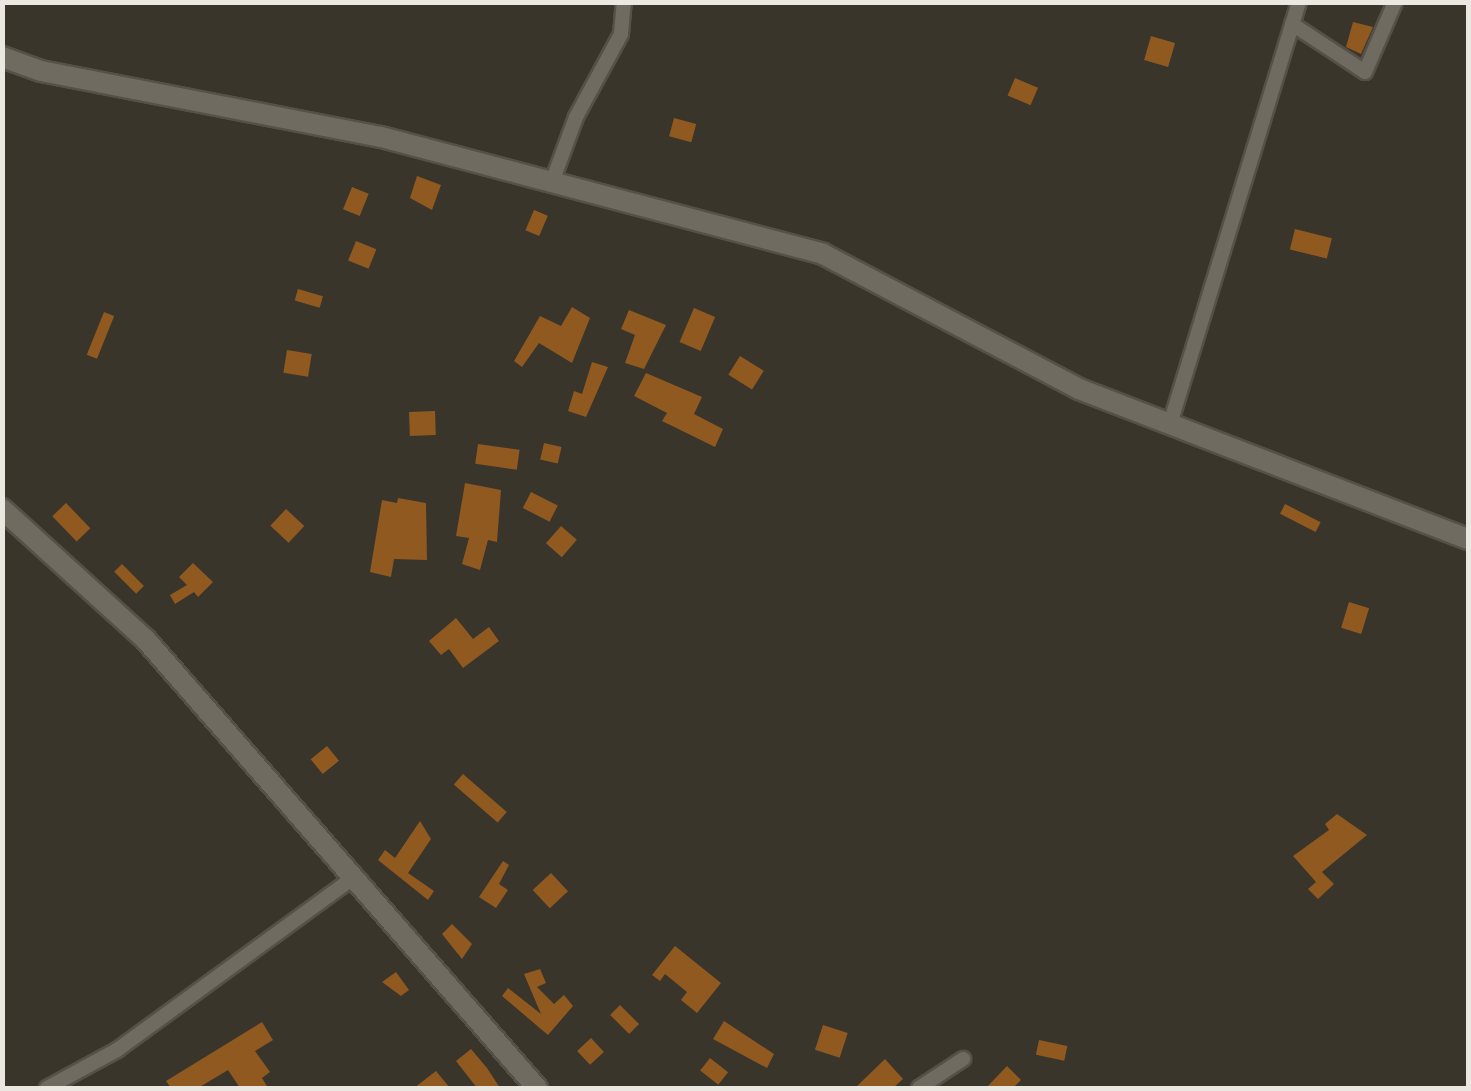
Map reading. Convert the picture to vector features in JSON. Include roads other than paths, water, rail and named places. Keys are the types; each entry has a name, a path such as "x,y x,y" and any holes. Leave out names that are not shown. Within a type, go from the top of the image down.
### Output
{"main road":[{"path":"2,57 41,71 381,137 822,254 1080,389 1468,539"},
{"path":"2,509 146,640 538,1088"}],"street":[{"path":"552,182 576,117 620,34 624,2"},
{"path":"1170,424 1298,2"},
{"path":"1292,24 1366,72 1395,2"},
{"path":"47,1088 117,1050 354,878"},
{"path":"919,1088 962,1059"}]}
